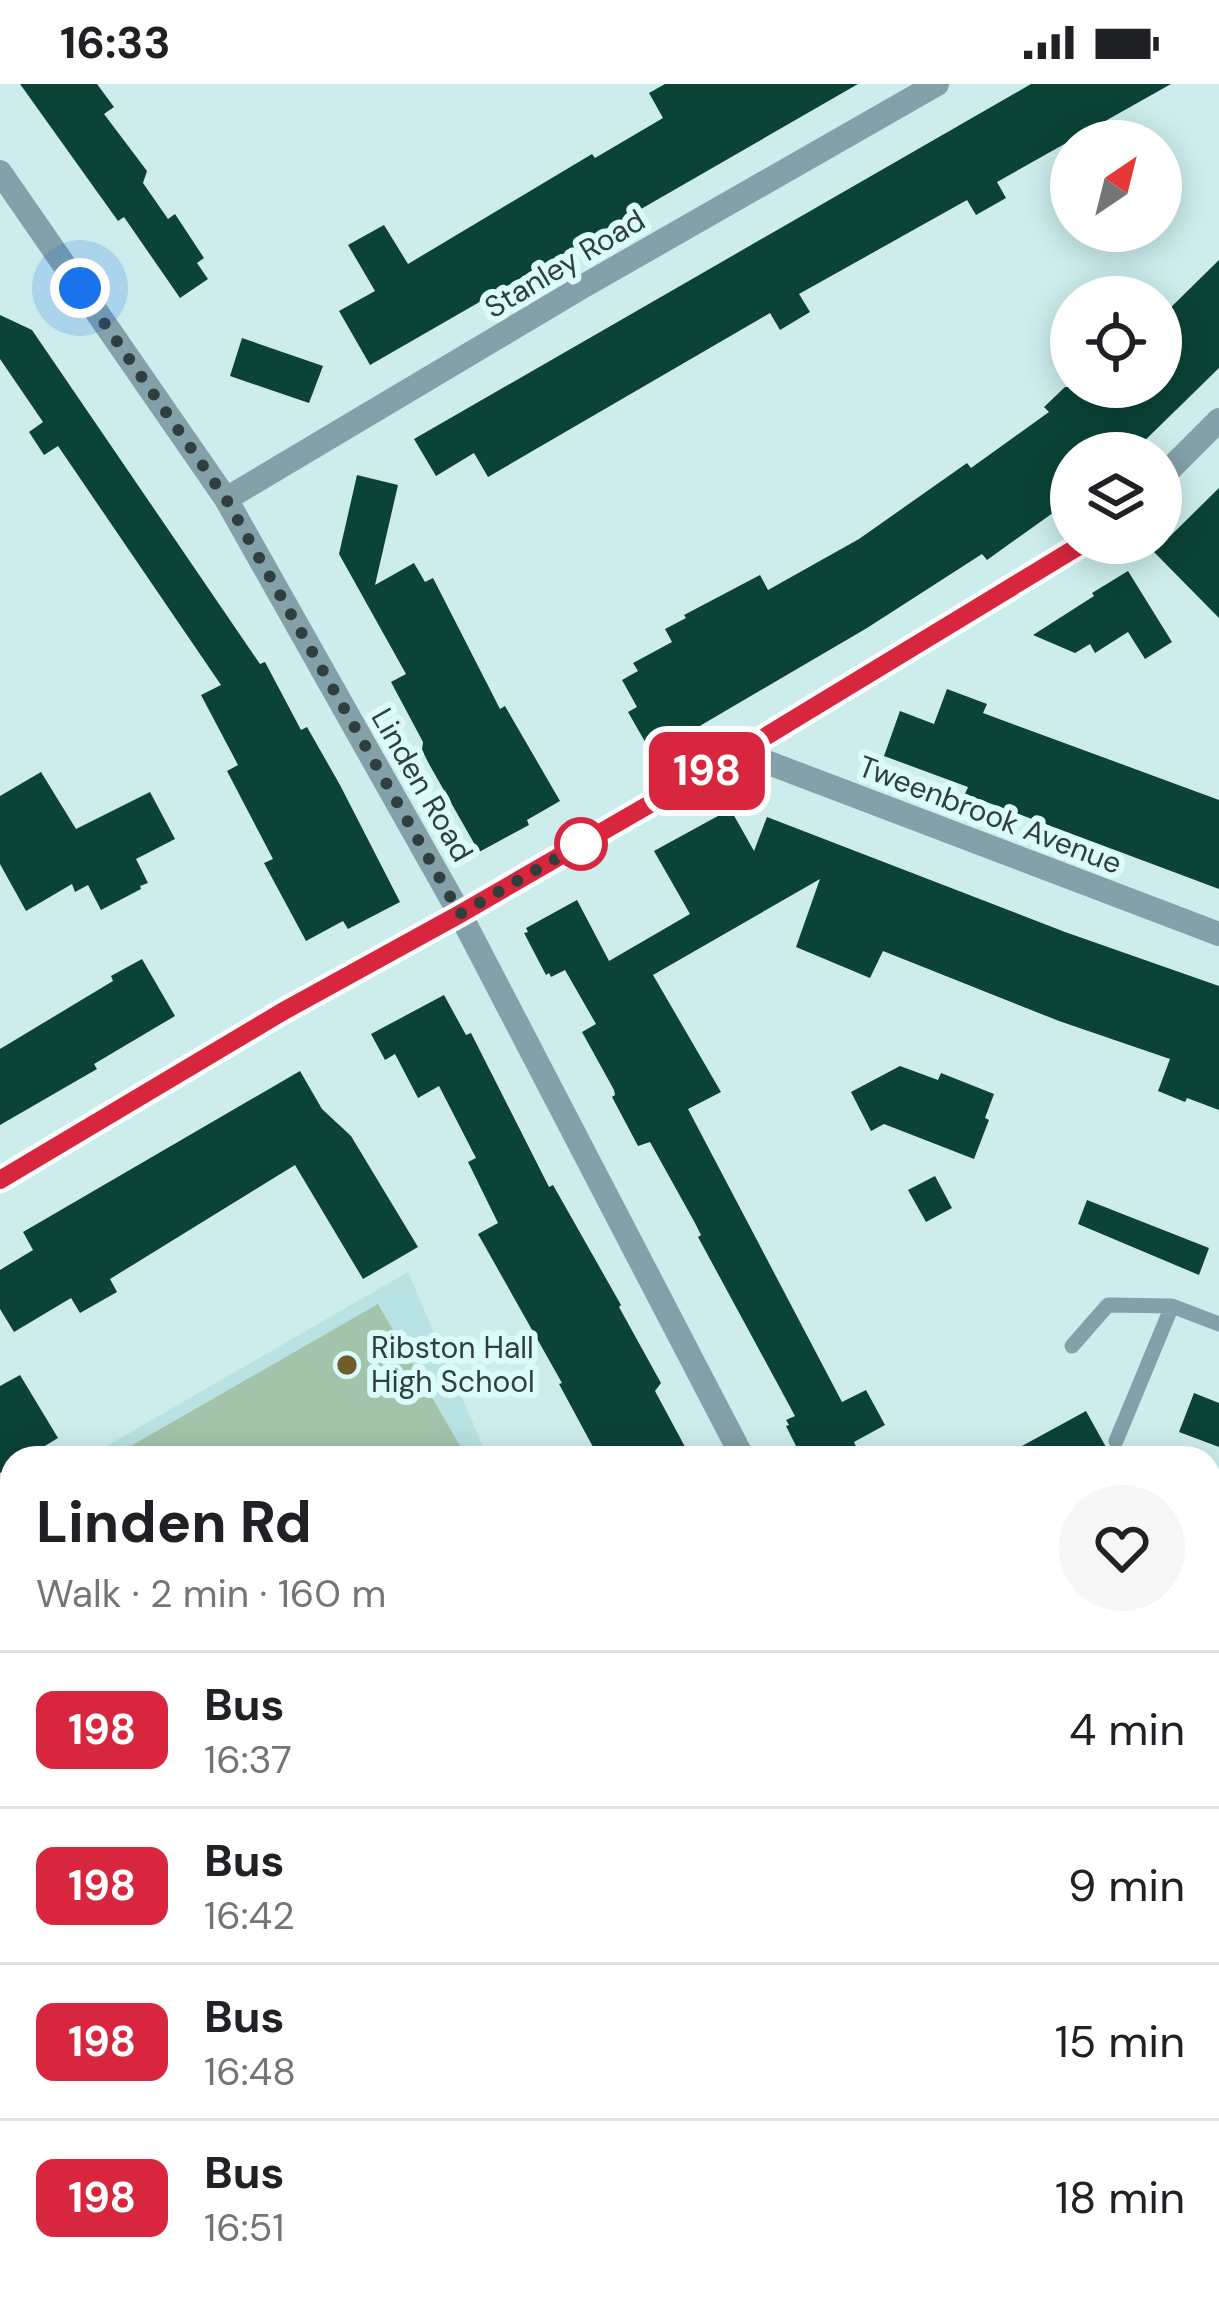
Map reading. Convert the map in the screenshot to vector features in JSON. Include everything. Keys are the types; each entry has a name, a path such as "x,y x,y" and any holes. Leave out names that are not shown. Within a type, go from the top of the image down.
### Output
{"street":[{"name":"Stanley Road","path":"226,499 582,287 937,84"},
{"name":"Linden Road","path":"5,188 226,499 460,914 737,1446"},
{"path":"1182,457 1219,420"},
{"path":"0,1180 282,1012 740,752 1050,564"},
{"name":"Tweenbrook Avenue","path":"740,752 1219,934"}],"lane":[{"path":"1072,1346 1108,1305 1172,1306 1219,1324"},
{"path":"1116,1441 1172,1306"}],"shaded area":[{"name":"Ribston Hall High School","path":"408,1272 483,1446 107,1446"}],"green space":[{"name":"Ribston Hall High School","path":"378,1304 460,1446 131,1446"}],"building":[{"path":"20,84 97,84 114,107 104,114 147,171 143,183 168,219 175,214 204,258 197,263 208,279 180,298 124,217 118,221"},
{"path":"665,84 858,84 370,365 339,311 375,291 348,245 384,225 408,264 592,154 595,158 663,118 649,93"},
{"path":"1031,84 1171,84 1107,120 1050,120 1050,152 997,182 1006,198 976,215 967,200 799,294 810,312 780,330 770,313 488,477 474,453 436,476 414,439"},
{"path":"1219,260 1219,368 1182,404 1182,296"},
{"path":"0,315 32,330 260,664 265,662 301,730 307,727 340,785 400,902 348,929 343,921 306,941 264,863 273,859 227,771 238,765 201,695 221,685 58,446 44,455 29,432 43,422 0,359"},
{"path":"242,338 323,366 309,403 230,376"},
{"path":"1050,401 1050,408 1178,408 1153,432 1050,432 1050,515 987,560 982,554 867,628 652,754 628,712 637,707 622,680 638,671 633,663 672,642 665,629 760,575 768,590 859,539 967,463 971,468 1049,412 1044,407"},
{"path":"357,475 398,485 375,585 414,563 425,582 433,578 500,709 505,706 560,801 527,820 529,825 479,852 429,764 423,742 391,682 406,674 339,554"},
{"path":"1219,488 1219,618 1166,564 1182,564 1182,524"},
{"path":"1128,571 1172,642 1145,659 1128,632 1095,653 1090,644 1075,653 1033,635 1094,596 1092,593"},
{"path":"947,689 987,704 983,713 1219,800 1219,889 965,794 968,787 884,756 900,711 934,724"},
{"path":"41,772 76,829 150,792 175,839 136,859 148,883 101,910 88,885 75,892 72,884 26,911 0,864 0,796"},
{"path":"727,811 754,851 767,817 1219,986 1219,1110 1158,1091 1170,1059 883,951 870,978 796,947 820,879 653,975 721,1092 688,1109 842,1402 866,1390 885,1425 854,1442 856,1446 796,1446 786,1426 786,1420 795,1416 698,1237 695,1223 650,1142 638,1146 612,1097 614,1090 582,1032 596,1024 565,970 546,975 524,933 577,900 609,961 690,914 654,851"},
{"path":"142,959 175,1016 94,1064 97,1069 0,1125 0,1049"},
{"path":"444,995 466,1035 471,1033 549,1187 553,1185 621,1305 661,1383 655,1391 685,1446 593,1446 478,1234 498,1223 468,1162 476,1158 439,1086 418,1098 395,1054 385,1060 371,1034"},
{"path":"900,1066 938,1080 941,1073 994,1094 974,1159 884,1124 871,1131 851,1092"},
{"path":"300,1071 322,1109 351,1136 418,1247 363,1279 295,1165 110,1279 117,1292 80,1313 71,1298 14,1332 0,1309 0,1270 33,1250 23,1232"},
{"path":"935,1176 952,1208 926,1222 908,1190"},
{"path":"1087,1200 1209,1248 1199,1275 1078,1224"},
{"path":"20,1375 58,1438 45,1446 0,1446 0,1386"},
{"path":"1194,1393 1219,1403 1219,1446 1179,1432"},
{"path":"1086,1411 1105,1446 1022,1446"}],"bus line":[{"name":"198","path":"0,1180 282,1012 740,752 1050,564"}],"place":[{"name":"Ribston Hall High School","path":"347,1365"}],"route":[{"path":"80,288 226,499 460,914 581,844"}]}
